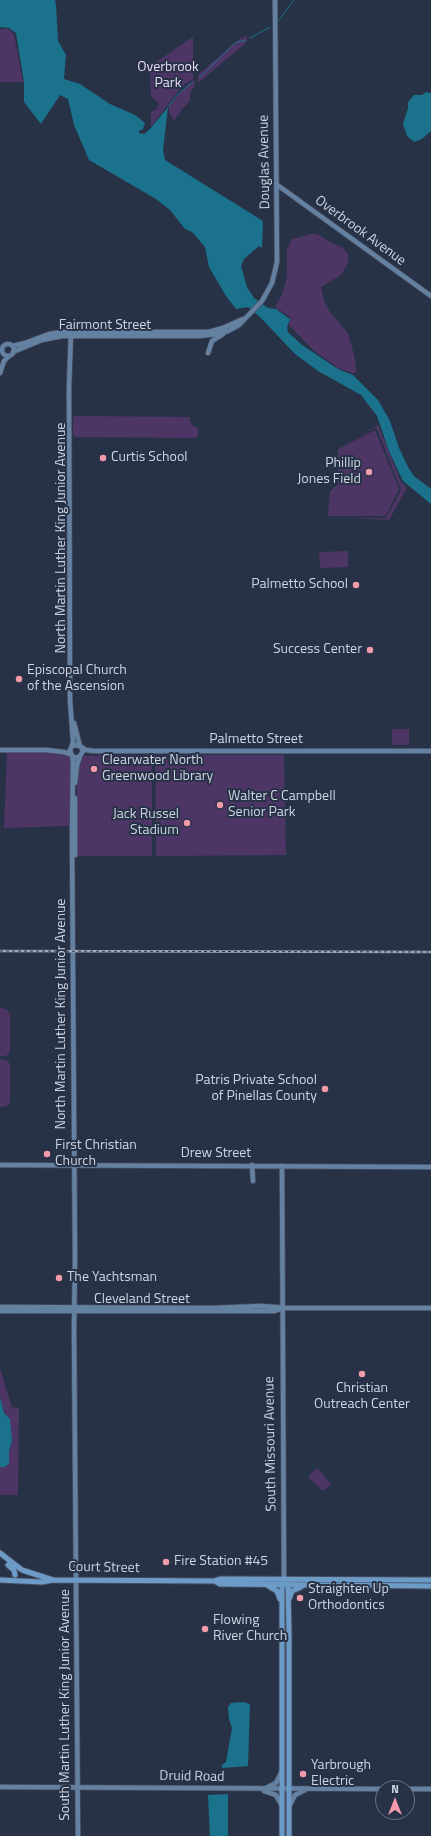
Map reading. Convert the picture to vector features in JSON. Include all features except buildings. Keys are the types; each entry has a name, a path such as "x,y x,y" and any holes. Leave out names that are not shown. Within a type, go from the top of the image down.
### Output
{"main road":[{"name":"Court Street","path":"0,1554 22,1570 53,1580 431,1580"},
{"path":"0,1554 14,1570 15,1575"},
{"path":"0,1579 15,1575 22,1570"},
{"path":"0,1579 42,1582 53,1580"},
{"name":"South Missouri Avenue","path":"284,1579 288,1602 289,1836"},
{"path":"341,1586 348,1584 368,1583 376,1580"},
{"path":"376,1586 386,1583 406,1583 418,1580"},
{"name":"Court Street","path":"216,1581 220,1584 431,1586"},
{"path":"266,1585 277,1591 282,1607"},
{"name":"South Missouri Avenue","path":"282,1836 282,1607 285,1585"},
{"path":"288,1602 292,1591 305,1585"}],"street":[{"name":"Douglas Avenue","path":"199,336 228,331 239,325 264,298 274,278 277,262 275,0"},
{"name":"Overbrook Avenue","path":"276,184 431,296"},
{"name":"Douglas Avenue","path":"194,332 217,330 249,315"},
{"path":"208,353 212,341 228,331"},
{"name":"Fairmont Street","path":"12,354 48,338 71,334 194,332"},
{"name":"Fairmont Street","path":"1,351 6,344 13,346 48,334 199,336"},
{"name":"North Martin Luther King Junior Avenue","path":"71,334 69,366 70,700 73,741 72,747"},
{"path":"0,373 4,361 12,354 13,346"},
{"path":"1,351 6,356 12,354"},
{"path":"0,362 1,351"},
{"name":"North Martin Luther King Junior Avenue","path":"71,353 73,709 75,727 81,747"},
{"path":"0,750 46,750 64,752 76,758 80,756 83,751 81,747 76,745 72,747 46,750"},
{"path":"71,755 72,747"},
{"name":"Palmetto Street","path":"81,747 93,751 431,752"},
{"name":"Palmetto Street","path":"80,756 116,752 431,752"},
{"name":"North Martin Luther King Junior Avenue","path":"71,755 73,761 74,1309"},
{"name":"North Martin Luther King Junior Avenue","path":"73,884 75,874 76,765 80,756"},
{"name":"Drew Street","path":"0,1165 431,1167"},
{"path":"252,1165 253,1181"},
{"name":"South Missouri Avenue","path":"282,1166 284,1579"},
{"name":"Cleveland Street","path":"0,1311 268,1306 283,1308 431,1308"},
{"path":"0,1307 74,1309"},
{"name":"South Martin Luther King Junior Avenue","path":"74,1309 78,1836"},
{"path":"260,1789 276,1783 282,1772"},
{"name":"Druid Road","path":"0,1787 306,1790 375,1789"},
{"path":"260,1789 276,1795 282,1806"},
{"path":"415,1789 431,1789"},
{"path":"289,1807 295,1795 306,1790"}],"green space":[{"path":"0,29 8,29 14,34 23,82 0,82"},
{"path":"247,36 247,42 198,83 198,75 239,39"},
{"name":"Overbrook Park","path":"193,37 193,80 186,83 178,91 151,127 151,111 156,110 159,104 151,96 150,66"},
{"path":"195,80 195,86 190,93 190,101 174,121 169,112 169,106 187,85"},
{"path":"317,234 342,247 348,254 348,263 341,275 321,287 324,301 330,312 348,333 354,355 356,369 355,374 338,368 313,350 289,325 290,317 275,307 282,295 287,276 287,249 292,239"},
{"path":"74,416 189,417 192,425 198,428 198,436 196,438 75,437 73,434"},
{"path":"378,425 401,482 407,488 389,520 349,518 386,518 401,490 377,429 375,428 355,438"},
{"path":"375,430 399,489 386,516 328,516 330,491 338,484 338,449"},
{"path":"348,551 348,567 320,568 319,552"},
{"path":"392,729 409,729 409,745 392,745"},
{"path":"7,752 46,752 69,755 71,761 70,826 4,828"},
{"path":"152,755 152,856 77,856 77,786 79,763 84,756"},
{"name":"Walter C Campbell Senior Park","path":"155,755 284,755 286,855 156,856"},
{"path":"0,1008 6,1009 10,1014 10,1052 6,1056 0,1056"},
{"path":"0,1059 8,1061 10,1065 10,1102 7,1106 3,1107 0,1107"},
{"path":"0,1369 12,1407 19,1408 18,1495 0,1495 0,1467 4,1467 9,1464 9,1451 12,1441 0,1397"},
{"path":"317,1468 331,1484 323,1491 308,1477"}],"water":[{"path":"0,0 55,0 58,41 66,55 64,79 80,84 110,104 135,115 145,123 143,129 139,131 139,133 144,134 150,129 168,107 163,150 165,160 263,221 262,248 259,246 244,259 241,266 247,287 254,298 268,308 276,309 290,319 287,327 288,332 302,345 338,369 353,375 378,400 390,421 399,448 408,467 414,476 431,489 431,504 403,481 389,451 377,416 361,395 318,371 295,354 260,317 248,307 236,309 226,296 209,267 205,247 192,232 185,229 170,210 156,199 89,160 74,125 68,99 60,95 41,124 24,102 24,82 16,33 9,28 0,27"},
{"path":"426,92 431,93 431,131 422,139 414,142 407,136 403,124 408,108 408,102 414,95 422,95"},
{"path":"0,1397 4,1413 10,1419 12,1441 9,1451 9,1464 4,1467 0,1467"},
{"path":"243,1702 250,1704 248,1766 222,1768 222,1765 226,1762 232,1728 229,1719 228,1707 231,1703"},
{"path":"228,1794 228,1836 210,1836 208,1795"}],"waterway":[{"path":"279,20 294,0"},
{"path":"250,38 270,27"},
{"path":"200,77 235,43 246,40"},
{"path":"168,107 178,94 193,82"}],"railway":[{"path":"0,951 431,952"}],"place":[{"name":"Curtis School","path":"103,458"},
{"name":"Phillip Jones Field","path":"369,472"},
{"name":"Palmetto School","path":"356,585"},
{"name":"Success Center","path":"370,650"},
{"name":"Episcopal Church of the Ascension","path":"19,679"},
{"name":"Clearwater North Greenwood Library","path":"94,769"},
{"name":"Walter C Campbell Senior Park","path":"220,805"},
{"name":"Jack Russel Stadium","path":"187,823"},
{"name":"Patris Private School of Pinellas County","path":"325,1089"},
{"name":"First Christian Church","path":"47,1154"},
{"name":"The Yachtsman","path":"59,1278"},
{"name":"Christian Outreach Center","path":"362,1374"},
{"name":"Fire Station #45","path":"166,1562"},
{"name":"Straighten Up Orthodontics","path":"300,1598"},
{"name":"Flowing River Church","path":"205,1629"},
{"name":"Yarbrough Electric","path":"303,1774"}]}
